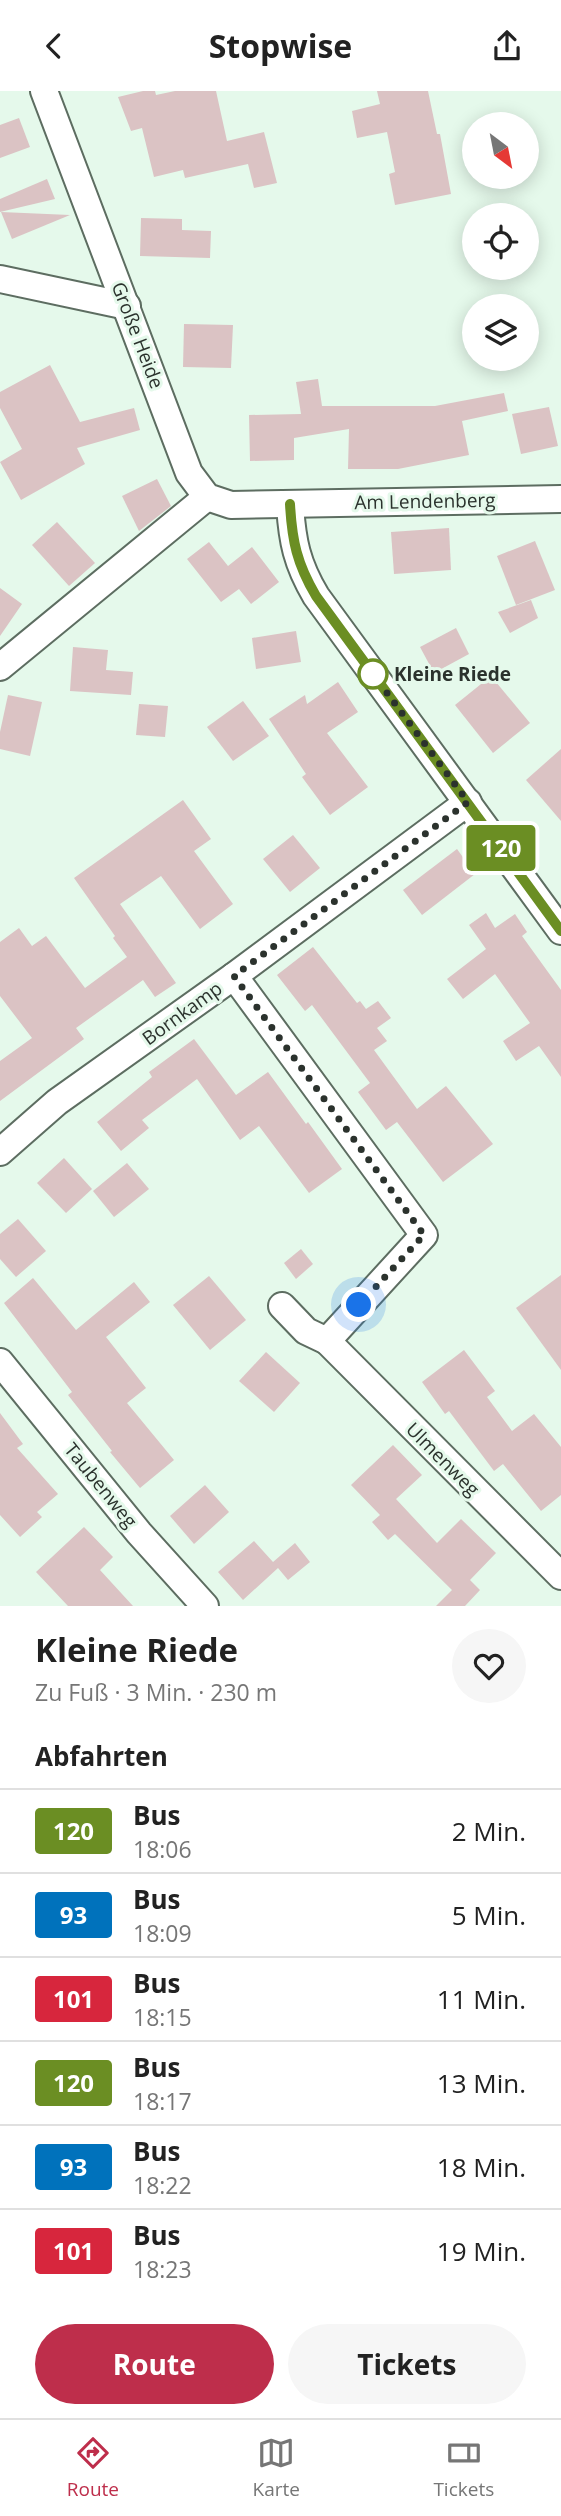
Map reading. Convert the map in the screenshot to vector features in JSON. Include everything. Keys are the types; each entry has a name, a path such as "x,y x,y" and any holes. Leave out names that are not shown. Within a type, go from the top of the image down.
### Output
{"street":[{"name":"Große Heide","path":"44,91 189,473 207,497"},
{"path":"0,279 127,306"},
{"path":"0,667 207,497 231,505 290,504 295,553 302,573 316,596 561,931"},
{"name":"Am Lendenberg","path":"290,504 561,499"},
{"name":"Bornkamp","path":"0,1151 57,1102 234,976 468,802"},
{"path":"234,976 424,1235 327,1341"},
{"name":"Ulmenweg","path":"282,1306 306,1331 327,1341 561,1576"},
{"name":"Taubenweg","path":"0,1362 139,1532 205,1606"}],"building":[{"path":"155,91 156,95 175,91 216,91 227,141 264,132 277,183 254,188 248,164 185,178 183,170 154,177 142,128 131,131 118,97"},
{"path":"377,91 428,91 437,134 440,134 451,194 395,205 389,174 395,172 387,132 357,138 352,111 380,104"},
{"path":"19,118 30,147 0,158 0,125"},
{"path":"47,179 55,199 0,212 0,199"},
{"path":"1,212 70,215 12,239"},
{"path":"141,218 182,219 182,230 211,231 210,258 140,256"},
{"path":"184,324 233,325 231,368 183,367"},
{"path":"50,365 80,422 134,408 140,430 77,448 85,464 21,500 0,462 22,449 0,408 0,392"},
{"path":"318,379 322,406 435,406 504,393 508,411 462,421 469,455 398,469 348,469 349,429 294,438 294,460 250,461 249,415 301,414 296,382"},
{"path":"549,407 558,446 521,454 512,414"},
{"path":"157,479 171,506 139,531 122,496"},
{"path":"57,522 95,563 69,586 32,545"},
{"path":"449,528 451,570 394,574 391,532"},
{"path":"535,541 555,590 516,605 497,556"},
{"path":"209,542 228,566 252,547 279,582 251,604 239,589 221,602 187,559"},
{"path":"0,588 22,604 0,636"},
{"path":"531,600 538,618 510,633 498,612"},
{"path":"456,628 469,654 434,673 420,647"},
{"path":"296,631 301,662 256,669 252,638"},
{"path":"73,647 108,650 106,670 133,672 131,695 70,691"},
{"path":"491,676 530,723 493,753 455,705"},
{"path":"338,682 358,712 327,733 368,787 330,815 302,777 306,774 269,719 305,695 307,704"},
{"path":"8,695 42,702 30,756 0,749 0,732"},
{"path":"243,701 269,736 233,761 207,727"},
{"path":"139,704 168,706 165,737 136,735"},
{"path":"561,749 561,821 526,780"},
{"path":"183,800 211,839 194,851 233,904 200,929 161,876 120,904 176,983 155,997 143,980 76,1028 84,1039 0,1101 0,1061 32,1038 0,996 0,942 19,928 32,946 46,936 85,988 127,957 74,878"},
{"path":"293,835 320,868 290,892 263,859"},
{"path":"457,849 475,874 422,915 403,890"},
{"path":"486,913 495,928 515,914 527,932 522,936 561,990 561,1077 539,1046 516,1061 503,1041 530,1023 495,974 463,999 447,979 486,949 469,925"},
{"path":"313,947 357,1003 360,1001 366,1009 378,1001 391,1018 377,1028 387,1041 374,1050 417,1109 446,1086 493,1144 443,1182 397,1122 386,1130 358,1092 370,1083 312,1005 305,1011 277,975"},
{"path":"194,1039 236,1095 268,1072 342,1169 309,1193 259,1126 240,1140 197,1079 142,1120 149,1128 121,1151 97,1122 152,1077 149,1072"},
{"path":"64,1158 92,1189 66,1213 37,1183"},
{"path":"127,1163 149,1189 114,1217 93,1191"},
{"path":"18,1219 46,1251 16,1277 0,1259 0,1234"},
{"path":"301,1249 313,1264 296,1279 284,1263"},
{"path":"561,1275 561,1370 516,1308"},
{"path":"209,1276 246,1320 210,1350 173,1305"},
{"path":"33,1278 76,1330 134,1282 150,1302 106,1337 146,1388 127,1403 174,1460 140,1488 68,1395 72,1392 4,1303"},
{"path":"464,1350 495,1391 487,1397 512,1431 534,1414 561,1447 561,1495 541,1511 503,1464 494,1471 449,1411 445,1414 422,1382"},
{"path":"266,1352 300,1383 274,1412 239,1381"},
{"path":"0,1413 23,1444 17,1448 58,1494 37,1512 42,1517 20,1537 0,1515"},
{"path":"393,1445 422,1475 396,1499 437,1543 461,1519 496,1553 470,1580 480,1590 465,1606 436,1606 452,1590 395,1534 388,1540 372,1522 380,1515 351,1485"},
{"path":"205,1485 229,1512 194,1544 170,1516"},
{"path":"84,1527 113,1557 100,1570 133,1606 68,1606 36,1572"},
{"path":"254,1541 273,1562 295,1543 310,1562 288,1580 278,1568 243,1600 218,1572"}],"bus line":[{"name":"120","path":"290,504 295,553 302,573 316,596 561,931"}],"place":[{"name":"Kleine Riede","path":"373,674"}],"route":[{"path":"359,1305 424,1235 234,976 468,802 373,674"}]}
